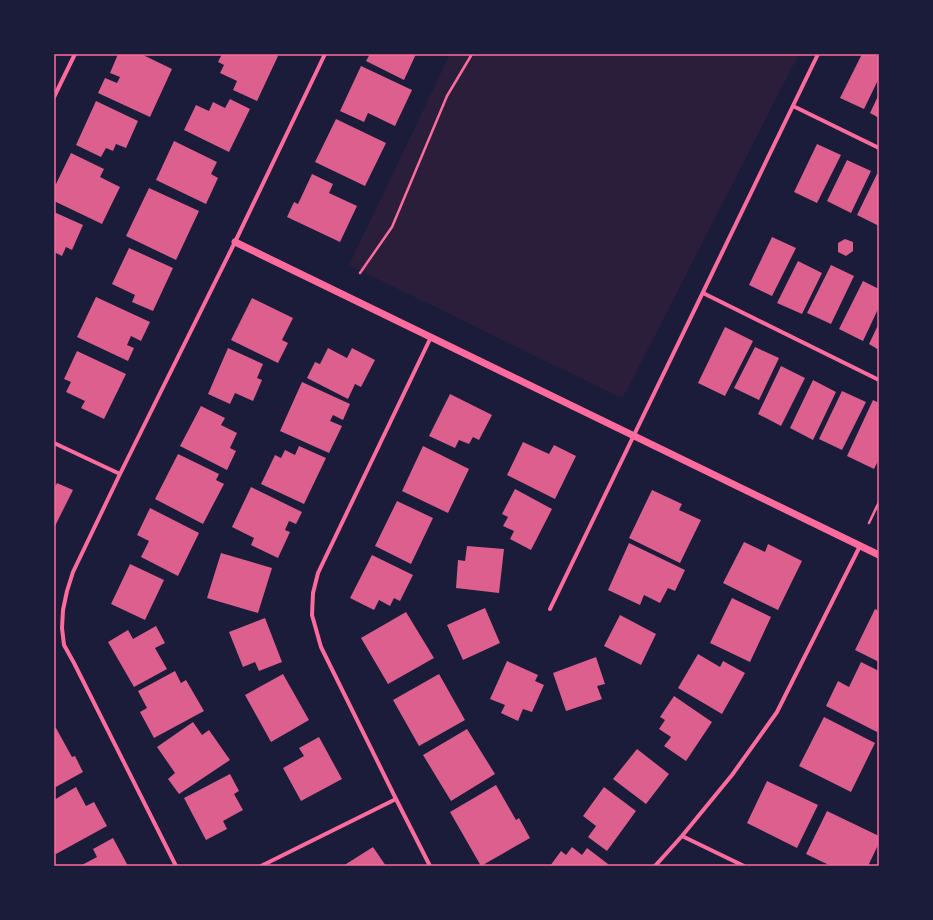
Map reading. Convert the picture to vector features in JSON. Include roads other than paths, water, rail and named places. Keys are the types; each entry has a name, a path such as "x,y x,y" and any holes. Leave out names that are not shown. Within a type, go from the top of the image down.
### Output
{"street":[{"path":"54,97 75,54"},
{"path":"176,866 64,645 62,628 63,610 73,572 235,242 325,54"},
{"path":"550,609 818,54"},
{"path":"793,106 879,148"},
{"path":"235,242 879,555"},
{"path":"702,293 879,380"},
{"path":"430,866 321,647 312,615 313,593 318,573 431,337"},
{"path":"54,443 120,474"},
{"path":"655,866 682,836 732,775 777,712 860,546"},
{"path":"261,866 396,799"},
{"path":"682,836 744,866"}]}
